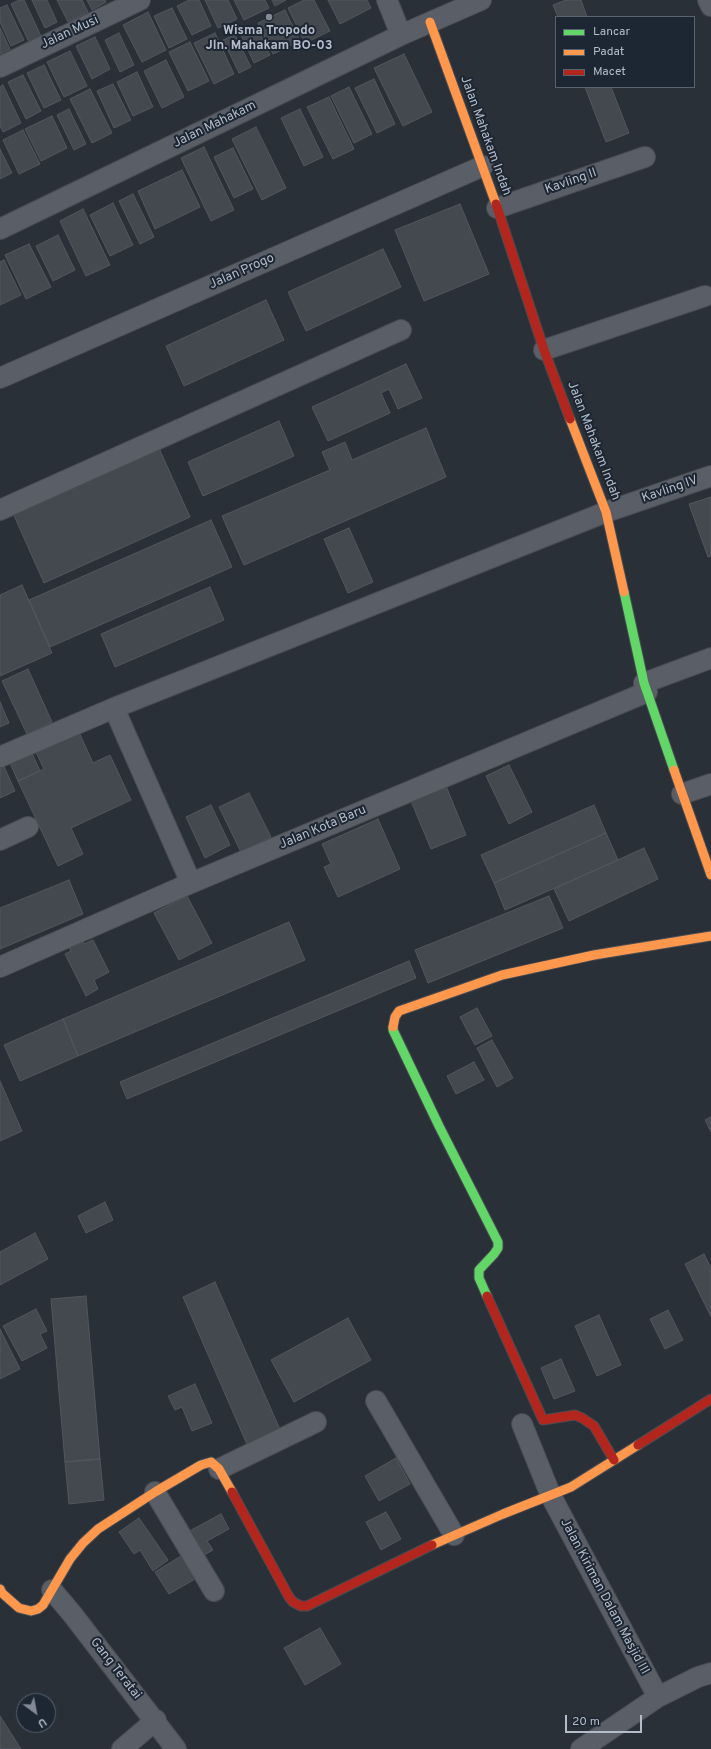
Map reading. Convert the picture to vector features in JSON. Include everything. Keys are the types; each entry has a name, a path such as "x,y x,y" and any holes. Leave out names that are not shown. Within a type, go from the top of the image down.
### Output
{"street":[{"name":"Jalan Musi","path":"0,67 140,0"},
{"path":"387,0 401,35"},
{"name":"Jalan Mahakam","path":"0,229 401,35 481,0"},
{"path":"708,0 711,6"},
{"name":"Jalan Mahakam Indah","path":"430,22 483,166 544,350 606,512 646,688 711,875"},
{"name":"Kavling II","path":"497,208 645,157"},
{"name":"Jalan Progo","path":"0,378 483,166"},
{"path":"544,350 705,296"},
{"path":"0,510 401,330"},
{"name":"Kavling IV","path":"0,757 114,708 606,512 711,476"},
{"name":"Jalan Kota Baru","path":"0,967 191,883 646,688 711,658"},
{"path":"114,708 191,883"},
{"path":"682,794 711,784"},
{"path":"0,840 28,828"},
{"path":"614,1460 594,1426 582,1418 575,1415 544,1420 479,1278 479,1270 494,1254 498,1248 498,1242 439,1126 394,1030 393,1024 399,1011 502,975 594,955 711,936"},
{"path":"1,1592 19,1608 30,1611 43,1605 70,1559 83,1543 98,1529 155,1492 201,1465 211,1462 219,1469 285,1592 293,1602 300,1606 307,1606 454,1535 571,1487 711,1399"},
{"path":"376,1400 454,1535"},
{"path":"219,1469 316,1422"},
{"name":"Jalan Kiriman Dalam Masjid III","path":"522,1424 551,1496 658,1697"},
{"path":"155,1492 214,1591"},
{"name":"Gang Teratai","path":"52,1590 156,1720 176,1749"},
{"path":"581,1749 658,1697 698,1677 711,1673"},
{"path":"122,1749 156,1720"}],"building":[{"path":"19,0 24,0 41,36 29,42 11,4"},
{"path":"32,0 47,0 57,22 45,28"},
{"path":"57,0 82,0 88,12 68,22"},
{"path":"87,0 105,0 106,2 92,10"},
{"path":"189,0 199,0 211,26 192,35 177,6"},
{"path":"205,0 228,0 237,19 218,28"},
{"path":"234,0 265,0 269,8 244,20"},
{"path":"272,0 286,0 275,6"},
{"path":"304,0 314,0 330,31 305,43 288,8"},
{"path":"328,0 367,0 371,8 340,24"},
{"path":"566,0 581,0 587,16 558,16 553,5"},
{"path":"7,5 24,40 11,46 0,22 0,8"},
{"path":"172,8 187,39 169,48 154,16"},
{"path":"285,10 300,41 273,54 258,23"},
{"path":"148,12 166,50 142,62 123,25"},
{"path":"257,27 270,55 254,63 241,35"},
{"path":"0,28 10,49 0,54"},
{"path":"119,33 134,65 120,72 105,40"},
{"path":"215,33 234,74 214,84 194,43"},
{"path":"235,35 251,67 239,73 223,40"},
{"path":"95,37 110,69 92,79 76,46"},
{"path":"190,42 209,81 188,91 169,52"},
{"path":"70,51 87,86 64,97 47,62"},
{"path":"404,54 432,112 403,126 374,68"},
{"path":"166,60 184,97 162,108 144,71"},
{"path":"44,65 61,100 44,108 27,73"},
{"path":"137,72 153,107 133,116 117,82"},
{"path":"23,75 41,111 26,119 8,82"},
{"path":"374,79 395,124 377,133 355,88"},
{"path":"113,84 131,120 114,128 97,91"},
{"path":"3,85 21,123 3,132 0,126 0,87"},
{"path":"349,87 372,134 354,143 331,96"},
{"path":"585,88 611,88 629,133 606,142"},
{"path":"90,89 112,133 92,143 70,99"},
{"path":"329,97 354,149 333,159 307,107"},
{"path":"69,109 86,144 74,150 57,115"},
{"path":"300,109 323,157 304,166 281,118"},
{"path":"52,116 67,148 41,161 25,129"},
{"path":"256,127 286,188 262,200 232,139"},
{"path":"23,130 40,164 19,174 3,140"},
{"path":"204,147 234,210 211,221 181,158"},
{"path":"233,148 253,189 234,198 214,157"},
{"path":"0,149 12,173 0,179"},
{"path":"182,170 200,207 155,229 138,191"},
{"path":"133,194 154,237 140,244 119,201"},
{"path":"113,203 133,245 110,256 90,215"},
{"path":"460,204 489,274 424,301 395,230"},
{"path":"83,209 110,265 86,276 60,221"},
{"path":"58,235 75,270 53,281 36,246"},
{"path":"29,244 51,287 26,299 5,255"},
{"path":"383,249 401,287 306,331 288,292"},
{"path":"4,260 21,295 0,305 0,262"},
{"path":"266,300 284,340 184,386 166,346"},
{"path":"406,364 422,398 398,409 389,389 381,393 390,413 328,441 312,407"},
{"path":"279,421 294,456 203,496 188,462"},
{"path":"426,428 446,477 244,565 222,516 330,470 322,452 345,442 352,460"},
{"path":"158,446 190,517 44,583 12,511"},
{"path":"711,497 711,556 708,557 689,504"},
{"path":"211,520 232,567 50,647 29,600"},
{"path":"349,528 373,582 348,593 324,539"},
{"path":"22,585 52,653 0,676 0,595"},
{"path":"210,587 224,620 115,667 101,634"},
{"path":"28,669 52,722 27,734 2,681"},
{"path":"0,702 9,723 0,727"},
{"path":"77,728 93,763 110,755 131,800 71,828 83,854 58,866 18,781 44,769 34,748"},
{"path":"31,751 40,771 18,781 9,761"},
{"path":"0,760 15,791 0,798"},
{"path":"509,765 532,812 509,824 486,776"},
{"path":"446,786 466,835 431,849 411,801"},
{"path":"249,793 271,837 241,852 219,807"},
{"path":"211,805 230,845 205,858 186,817"},
{"path":"594,805 606,833 494,883 481,855"},
{"path":"378,819 400,869 338,897 324,867 331,864 322,844"},
{"path":"606,833 618,860 505,910 494,883"},
{"path":"644,848 658,879 569,921 554,889"},
{"path":"69,880 83,914 0,949 0,908"},
{"path":"187,896 212,943 179,960 154,913"},
{"path":"549,896 563,928 428,983 415,950"},
{"path":"289,922 305,960 78,1056 63,1019"},
{"path":"82,940 84,944 93,940 109,972 94,980 98,989 86,996 65,954 71,951 69,947"},
{"path":"409,961 416,978 127,1099 120,1082"},
{"path":"477,1008 492,1036 475,1045 460,1017"},
{"path":"63,1019 78,1056 20,1081 4,1045"},
{"path":"492,1040 513,1078 497,1087 477,1048"},
{"path":"474,1062 484,1080 456,1094 447,1076"},
{"path":"0,1081 22,1131 0,1141"},
{"path":"711,1117 711,1132 705,1120"},
{"path":"105,1202 113,1220 86,1233 78,1216"},
{"path":"35,1233 48,1259 0,1285 0,1252"},
{"path":"704,1254 711,1268 711,1317 685,1264"},
{"path":"215,1282 282,1434 249,1449 183,1297"},
{"path":"86,1296 100,1459 65,1462 51,1299"},
{"path":"36,1309 47,1331 40,1334 47,1348 22,1361 3,1326"},
{"path":"668,1310 683,1340 665,1349 650,1319"},
{"path":"599,1315 621,1365 597,1376 575,1326"},
{"path":"348,1318 371,1360 294,1402 271,1360"},
{"path":"0,1329 20,1369 0,1379"},
{"path":"561,1359 575,1391 554,1399 541,1368"},
{"path":"195,1384 212,1423 192,1431 182,1407 175,1410 168,1396"},
{"path":"396,1458 410,1484 379,1501 365,1476"},
{"path":"100,1459 104,1500 69,1504 65,1462"},
{"path":"386,1512 401,1539 381,1550 366,1522"},
{"path":"221,1514 229,1529 207,1541 213,1550 197,1559 184,1534"},
{"path":"139,1518 168,1560 153,1571 140,1550 134,1554 119,1532"},
{"path":"181,1556 195,1579 169,1594 155,1572"},
{"path":"320,1628 341,1664 305,1685 284,1648"},
{"path":"0,1716 21,1749 0,1749"}],"traffic: fast":[{"path":"624,592 644,683 674,770"},
{"path":"393,1027 393,1030 439,1126 498,1242 498,1248 494,1254 479,1270 479,1278 487,1296"}],"traffic: slow":[{"path":"430,22 496,204"},
{"path":"570,419 606,512 624,592"},
{"path":"674,770 711,875"},
{"path":"393,1027 395,1017 399,1011 502,975 594,955 711,936"},
{"path":"432,1545 503,1514 571,1487 638,1445"},
{"path":"0,1589 2,1593 19,1608 31,1611 38,1609 43,1605 70,1559 83,1543 98,1529 155,1492 201,1465 211,1462 219,1469 232,1492"}],"traffic: jam":[{"path":"496,204 544,350 570,419"},
{"path":"487,1296 543,1420 575,1415 582,1418 594,1426 614,1460"},
{"path":"638,1445 711,1399"},
{"path":"232,1492 289,1597 293,1602 301,1606 307,1606 432,1545"}],"place":[{"name":"Wisma Tropodo Jln. Mahakam BO-03","path":"269,17"}]}
